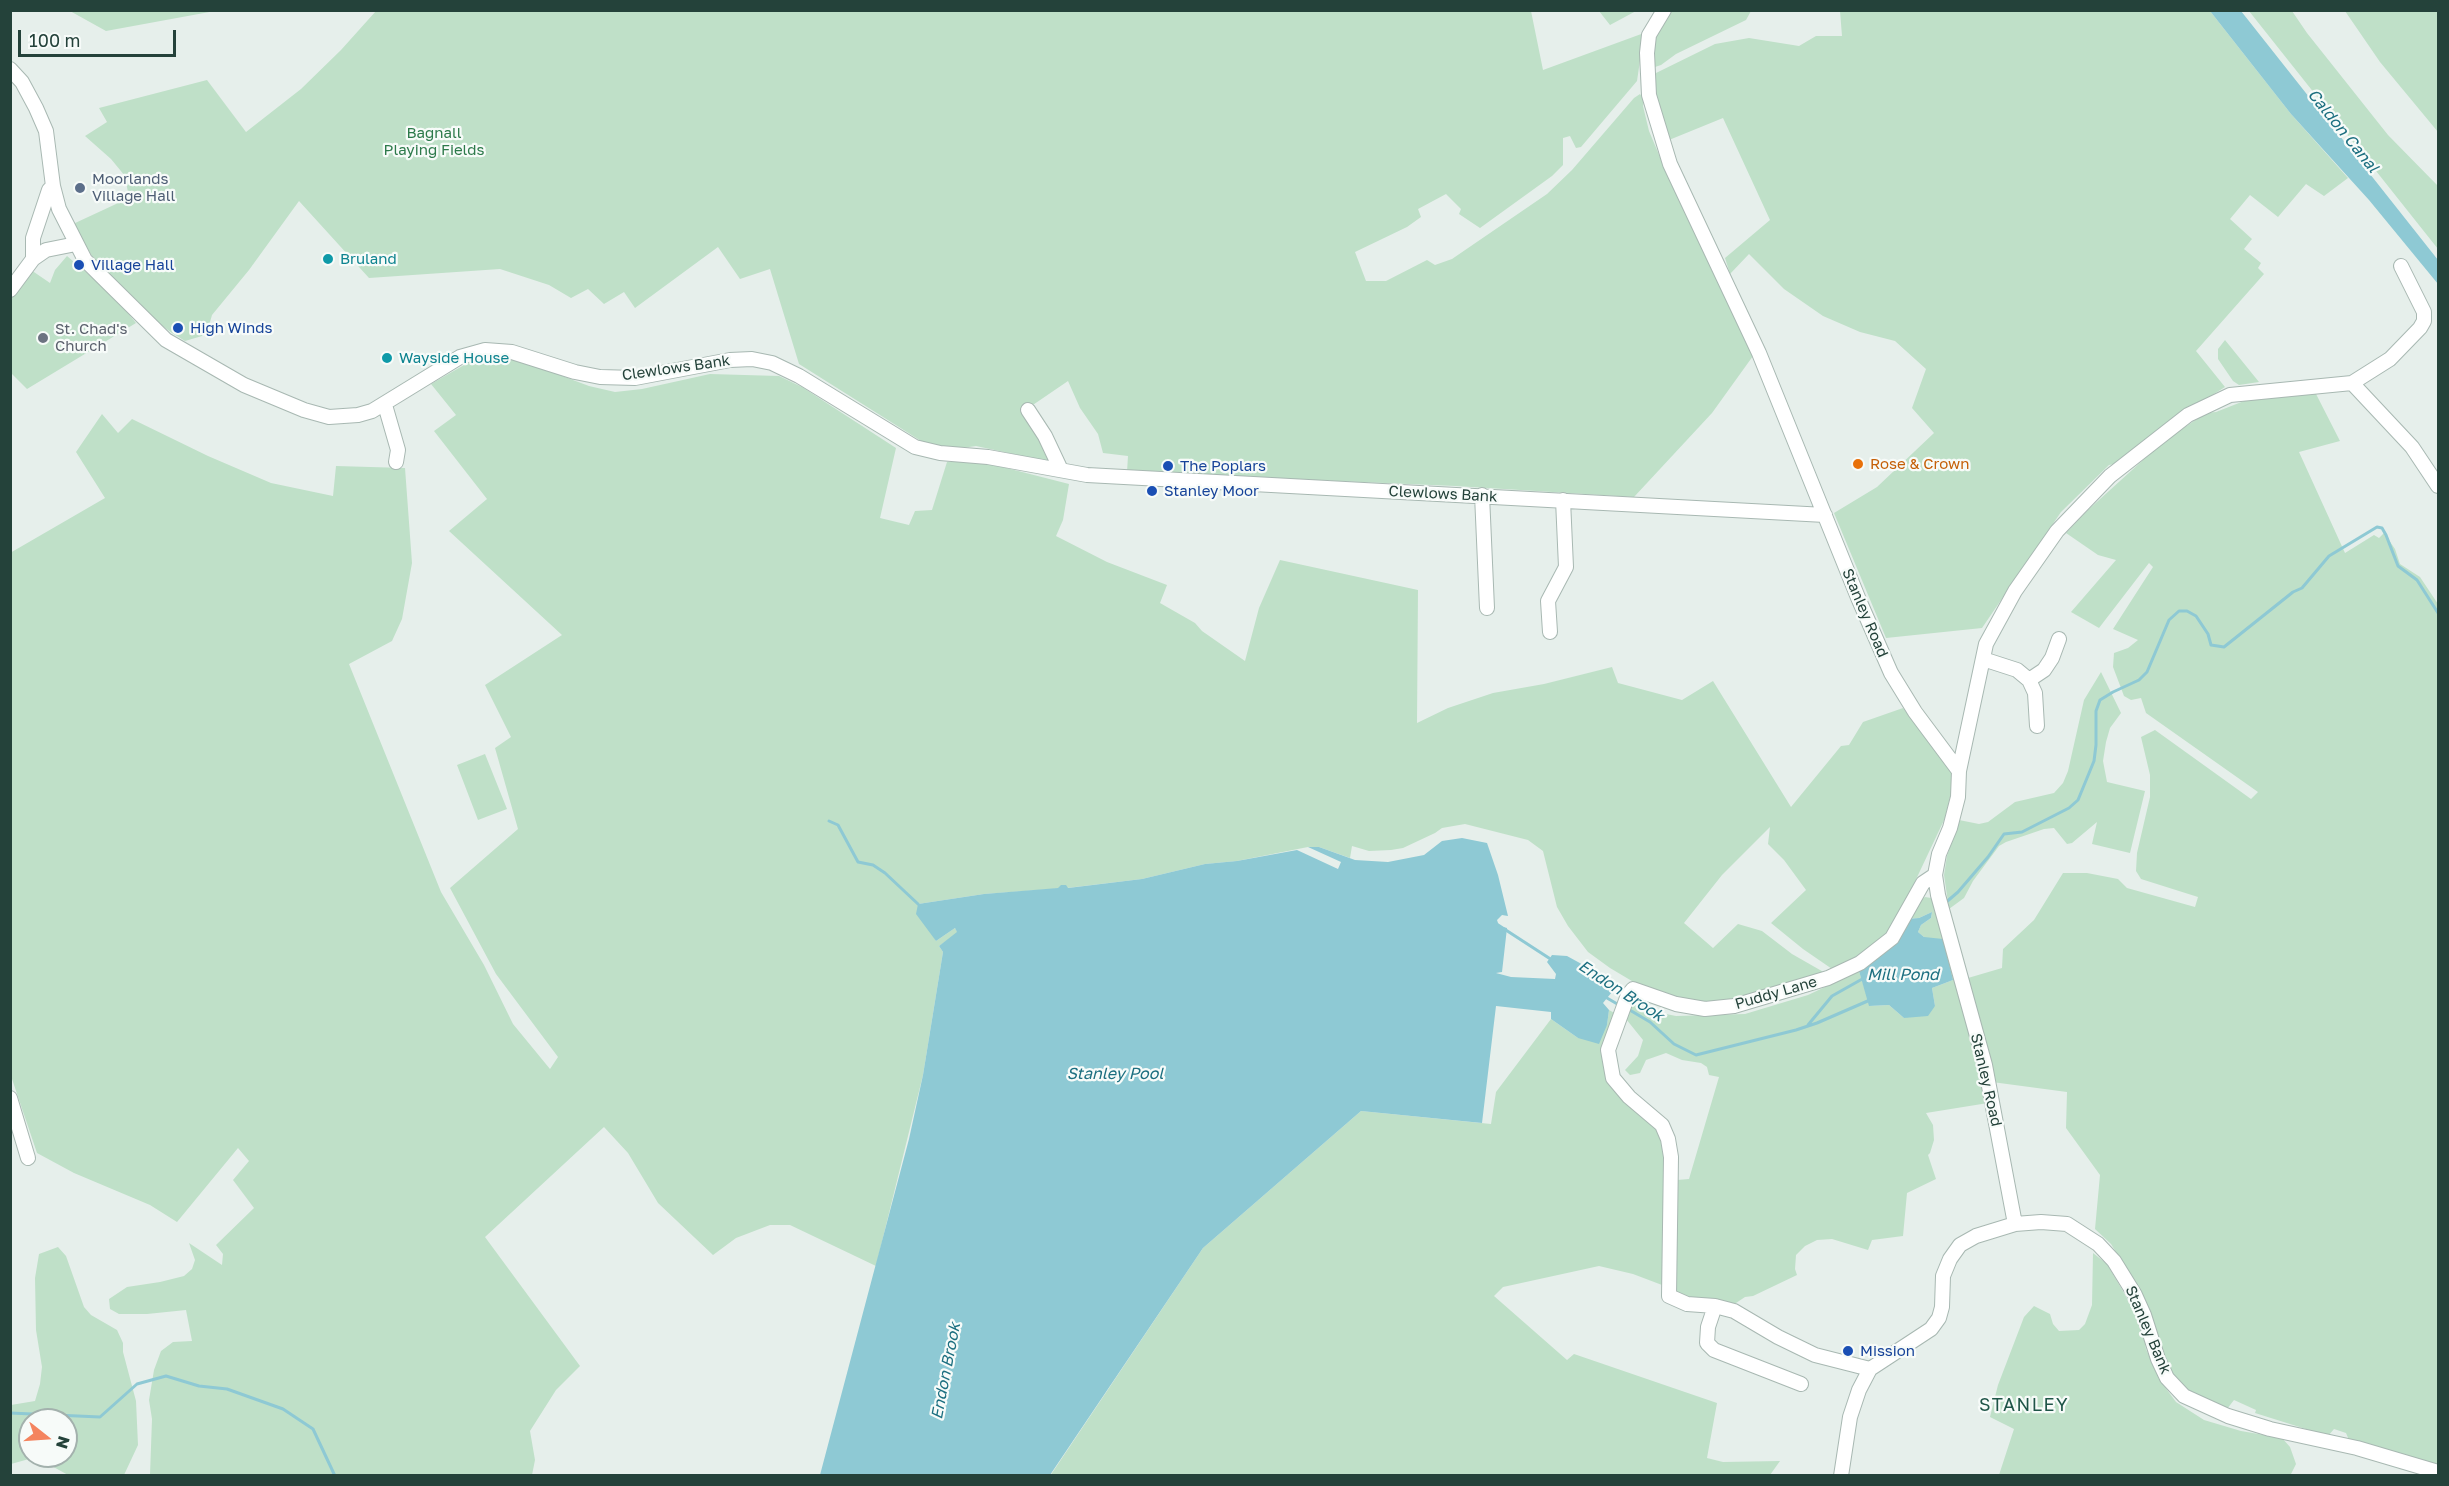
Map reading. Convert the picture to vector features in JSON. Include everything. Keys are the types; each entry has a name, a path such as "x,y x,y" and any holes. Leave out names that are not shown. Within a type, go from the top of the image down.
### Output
{"street":[{"name":"Stanley Road","path":"1664,10 1649,35 1647,53 1649,95 1670,164 1760,353 1891,673 1915,712 1959,771 1958,797 1950,828 1939,854 1935,875 1938,895 1985,1065 2015,1224"},
{"name":"Clewlows Bank","path":"10,69 27,90 46,132 53,186 59,208 85,261 166,340 244,385 304,410 329,417 358,415 384,405 460,357 485,350 512,351 575,372 600,377 635,378 730,360 752,359 772,363 799,376 915,447 940,453 988,457 1061,470 1148,479 1825,515"},
{"path":"33,259 33,238 49,190 53,186"},
{"path":"10,290 33,259 46,250 76,244"},
{"path":"1959,771 1986,644 2015,591 2057,531 2110,476 2188,415 2230,395 2352,383 2391,359 2424,321 2424,312 2401,266"},
{"path":"2352,383 2412,447 2439,486"},
{"path":"384,405 398,450 396,462"},
{"path":"1028,410 1045,436 1061,470"},
{"path":"1482,495 1487,608"},
{"path":"1550,632 1548,601 1566,567 1563,500"},
{"path":"2029,680 2044,670 2052,658 2059,639"},
{"path":"1983,659 2017,670 2029,680 2035,693 2037,726"},
{"name":"Puddy Lane","path":"1870,1369 1815,1355 1778,1337 1734,1311 1715,1306 1687,1304 1669,1296 1671,1156 1668,1139 1662,1125 1629,1097 1613,1078 1608,1050 1633,989 1676,1004 1705,1009 1734,1006 1827,978 1860,963 1892,938 1923,883 1935,875"},
{"path":"10,1098 28,1158"},
{"name":"Stanley Bank","path":"1870,1369 1931,1329 1939,1318 1942,1307 1943,1276 1950,1259 1960,1245 1976,1236 2015,1224 2041,1222 2067,1224 2098,1244 2114,1261 2135,1295 2167,1378 2184,1396 2228,1416 2270,1429 2357,1448 2439,1472"},
{"path":"1715,1306 1708,1327 1707,1343 1714,1350 1801,1384"},
{"path":"1841,1476 1850,1417 1859,1390 1870,1369"}],"green space":[{"path":"70,11 215,11 106,31"},
{"name":"Bagnall Playing Fields","path":"376,11 1531,11 1543,70 1644,33 1637,81 1581,147 1576,148 1570,136 1563,138 1563,165 1552,176 1480,228 1459,214 1461,209 1446,194 1418,209 1421,217 1407,227 1355,252 1366,281 1386,281 1427,260 1435,265 1452,259 1547,194 1572,170 1634,98 1640,94 1644,100 1643,106 1649,131 1665,169 1753,356 1712,413 1634,497 1455,486 1127,472 1128,456 1103,453 1098,434 1080,408 1068,381 1024,411 1055,463 976,446 956,449 929,446 799,364 770,269 740,279 718,247 635,308 624,292 604,304 588,289 571,298 549,285 500,269 369,278 299,201 249,270 212,315 208,329 202,336 185,341 153,319 92,256 73,224 129,198 125,176 111,159 85,136 107,122 99,108 207,80 246,132 301,89 341,50"},
{"path":"1599,11 1636,11 1610,25"},
{"path":"1672,11 1751,11 1746,20 1676,54 1655,67 1652,63 1652,43 1659,28"},
{"path":"1840,11 2210,11 2291,114 2348,178 2324,196 2306,184 2278,217 2250,195 2230,219 2252,239 2244,249 2261,263 2258,268 2264,274 2196,351 2225,387 2173,420 2120,463 2109,465 2061,512 1982,628 1886,638 1834,513 1877,487 1934,433 1912,408 1926,369 1895,341 1860,332 1823,316 1784,289 1749,254 1730,274 1725,258 1770,220 1723,118 1669,140 1655,89 1653,80 1656,73 1715,44 1749,38 1799,46 1816,36 1842,36"},
{"path":"2249,11 2292,11 2388,135 2438,186 2438,249"},
{"path":"2345,11 2438,11 2438,132 2380,62"},
{"path":"67,256 114,296 136,323 27,389 11,373 10,299 31,270 50,283 55,270"},
{"path":"2225,340 2259,382 2239,385 2233,381 2218,359 2218,349"},
{"path":"495,355 514,358 589,386 615,392 642,389 710,374 779,376 802,387 896,448 880,518 909,525 915,511 932,510 947,462 983,462 1069,484 1063,520 1056,536 1107,562 1167,585 1160,603 1195,623 1202,631 1245,661 1259,608 1280,560 1418,590 1417,723 1448,708 1493,693 1544,684 1612,667 1618,683 1682,700 1713,681 1791,807 1841,746 1849,745 1863,722 1903,708 1952,771 1952,789 1945,818 1894,926 1854,961 1835,971 1771,923 1806,890 1784,860 1768,844 1770,827 1722,875 1684,923 1713,948 1738,924 1762,931 1792,954 1827,974 1732,1002 1703,1004 1678,999 1647,990 1610,968 1588,952 1557,907 1543,851 1528,840 1465,824 1442,828 1403,848 1369,851 1352,846 1350,858 1319,847 1308,847 1237,861 1205,864 1142,879 1067,888 984,894 918,904 936,941 955,928 958,933 939,946 943,952 923,1075 876,1266 790,1225 770,1225 736,1238 713,1255 658,1203 628,1153 604,1127 485,1237 580,1366 556,1390 530,1431 535,1460 532,1475 150,1475 152,1419 149,1400 154,1370 161,1351 173,1342 192,1341 186,1310 119,1314 110,1309 109,1299 127,1287 184,1276 192,1269 195,1260 189,1243 222,1265 223,1254 216,1245 254,1208 233,1180 249,1161 238,1148 177,1222 150,1205 74,1173 37,1153 10,1073 10,553 105,498 76,452 102,414 118,433 132,419 208,456 271,483 333,496 336,466 405,468 412,563 402,619 392,641 349,664 441,892 484,965 513,1024 550,1069 558,1057 496,974 450,888 518,829 495,748 511,737 485,685 562,635 449,531 487,499 434,431 456,415 431,384 478,357"},
{"path":"2315,392 2340,441 2299,452 2345,553 2374,535 2379,538 2384,533 2395,549 2400,564 2420,577 2438,604 2438,1465 2349,1440 2346,1433 2334,1429 2328,1436 2255,1413 2256,1410 2234,1400 2227,1409 2207,1402 2178,1383 2158,1350 2135,1283 2111,1244 2095,1229 2100,1175 2066,1128 2067,1092 1992,1082 1968,978 2002,968 2003,949 2034,920 2063,873 2087,873 2118,879 2127,888 2195,907 2198,897 2141,879 2136,871 2137,853 2150,797 2150,775 2141,737 2155,730 2251,799 2258,792 2146,713 2141,698 2131,700 2124,696 2113,667 2114,653 2128,648 2138,640 2113,629 2153,567 2149,563 2099,628 2071,612 2116,560 2098,555 2066,533 2164,441 2206,413 2216,412 2244,401"},
{"path":"2101,672 2121,713 2110,728 2106,742 2103,761 2107,782 2145,791 2130,853 2092,844 2097,822 2072,843 2067,844 2054,828 2044,829 1999,846 1973,881 1964,898 1949,909 1944,875 1947,856 1959,820 1979,824 1988,822 2015,802 2054,793 2063,783 2068,771 2084,700"},
{"path":"485,754 507,809 478,820 457,765"},
{"path":"1925,897 1931,898 1937,906 1988,1103 1926,1113 1933,1125 1934,1140 1928,1155 1936,1179 1907,1193 1903,1236 1872,1240 1868,1250 1832,1239 1817,1240 1805,1246 1796,1255 1797,1275 1753,1296 1745,1297 1733,1305 1679,1296 1674,1288 1677,1180 1689,1179 1719,1077 1709,1075 1707,1067 1701,1063 1682,1060 1666,1053 1646,1060 1640,1073 1630,1075 1625,1070 1638,1056 1643,1040 1626,1019 1628,1006 1633,1001 1643,1002 1656,1012 1676,1016 1745,1014 1808,995 1859,971 1870,1006 1889,1005 1904,1018 1935,1006 1932,988 1953,980 1924,937 1918,932 1921,925 1931,918 1932,912 1919,918 1907,919 1918,902"},
{"path":"1609,1010 1618,1015 1605,1065 1660,1128 1666,1143 1666,1277 1662,1285 1633,1274 1599,1266 1503,1287 1494,1296 1567,1360 1574,1354 1717,1403 1707,1458 1723,1462 1780,1461 1770,1475 1050,1476 1203,1248 1361,1111 1491,1124 1496,1092 1551,1019 1578,1038 1607,1025"},
{"path":"58,1247 66,1256 84,1307 91,1315 117,1330 123,1343 123,1352 136,1401 138,1445 124,1475 68,1475 55,1468 78,1468 78,1408 18,1408 18,1462 11,1464 11,1405 35,1401 40,1384 42,1367 36,1330 35,1278 39,1254"},
{"path":"2093,1253 2107,1264 2141,1322 2146,1349 2159,1379 2176,1402 2204,1420 2241,1431 2282,1438 2290,1447 2296,1464 2290,1476 1999,1475 2014,1429 1990,1417 1998,1385 2024,1317 2034,1306 2050,1314 2053,1324 2059,1331 2079,1330 2085,1324 2092,1305"}],"water":[{"path":"2210,11 2241,11 2438,260 2438,284 2369,200 2291,114"},
{"name":"Stanley Pool","path":"1462,838 1487,843 1498,875 1508,916 1502,915 1497,920 1499,926 1507,928 1502,972 1496,973 1511,977 1555,979 1556,974 1547,962 1552,955 1567,956 1598,973 1608,983 1609,990 1612,992 1603,1003 1609,1010 1607,1025 1599,1044 1578,1038 1551,1019 1551,1012 1496,1006 1482,1123 1361,1111 1203,1248 1050,1475 820,1475 909,1139 923,1075 943,952 939,946 957,932 955,928 936,941 916,914 918,904 984,894 1058,888 1061,885 1066,885 1068,888 1142,879 1205,864 1237,861 1297,850 1338,869 1341,862 1308,847 1319,847 1355,860 1388,862 1424,855 1442,841"},
{"name":"Mill Pond","path":"1932,912 1931,918 1921,925 1918,932 1924,937 1943,939 1953,980 1932,988 1935,1006 1928,1016 1904,1018 1889,1005 1869,1006 1859,971 1907,919 1919,918"}],"waterway":[{"name":"Endon Brook","path":"1944,904 1958,892 2004,834 2022,832 2069,808 2078,800 2094,761 2096,711 2100,700 2139,680 2147,672 2169,620 2179,611 2187,611 2196,616 2208,634 2211,645 2224,647 2293,592 2302,588 2329,556 2377,527 2382,528 2386,535 2398,566 2417,580 2438,613"},
{"path":"829,821 838,825 858,862 873,865 885,873 918,904"},
{"name":"Endon Brook","path":"1495,923 1552,960"},
{"path":"1808,1025 1832,996 1864,978"},
{"name":"Endon Brook","path":"1607,998 1619,1005"},
{"name":"Endon Brook","path":"1628,1009 1650,1022 1674,1044 1696,1055 1796,1030 1870,1000"},
{"name":"Endon Brook","path":"10,1413 100,1417 137,1384 166,1376 199,1386 227,1389 283,1409 313,1429 335,1476"}],"place":[{"name":"Moorlands Village Hall","path":"80,188"},
{"name":"Bruland","path":"328,259"},
{"name":"Village Hall","path":"79,265"},
{"name":"High Winds","path":"178,328"},
{"name":"St. Chad's Church","path":"43,338"},
{"name":"Wayside House","path":"387,358"},
{"name":"Rose & Crown","path":"1858,464"},
{"name":"The Poplars","path":"1168,466"},
{"name":"Stanley Moor","path":"1152,491"},
{"name":"Mission","path":"1848,1351"}],"district":[{"name":"STANLEY","path":"2024,1405"}],"water label":[{"name":"Caldon Canal","path":"2343,131"}]}
